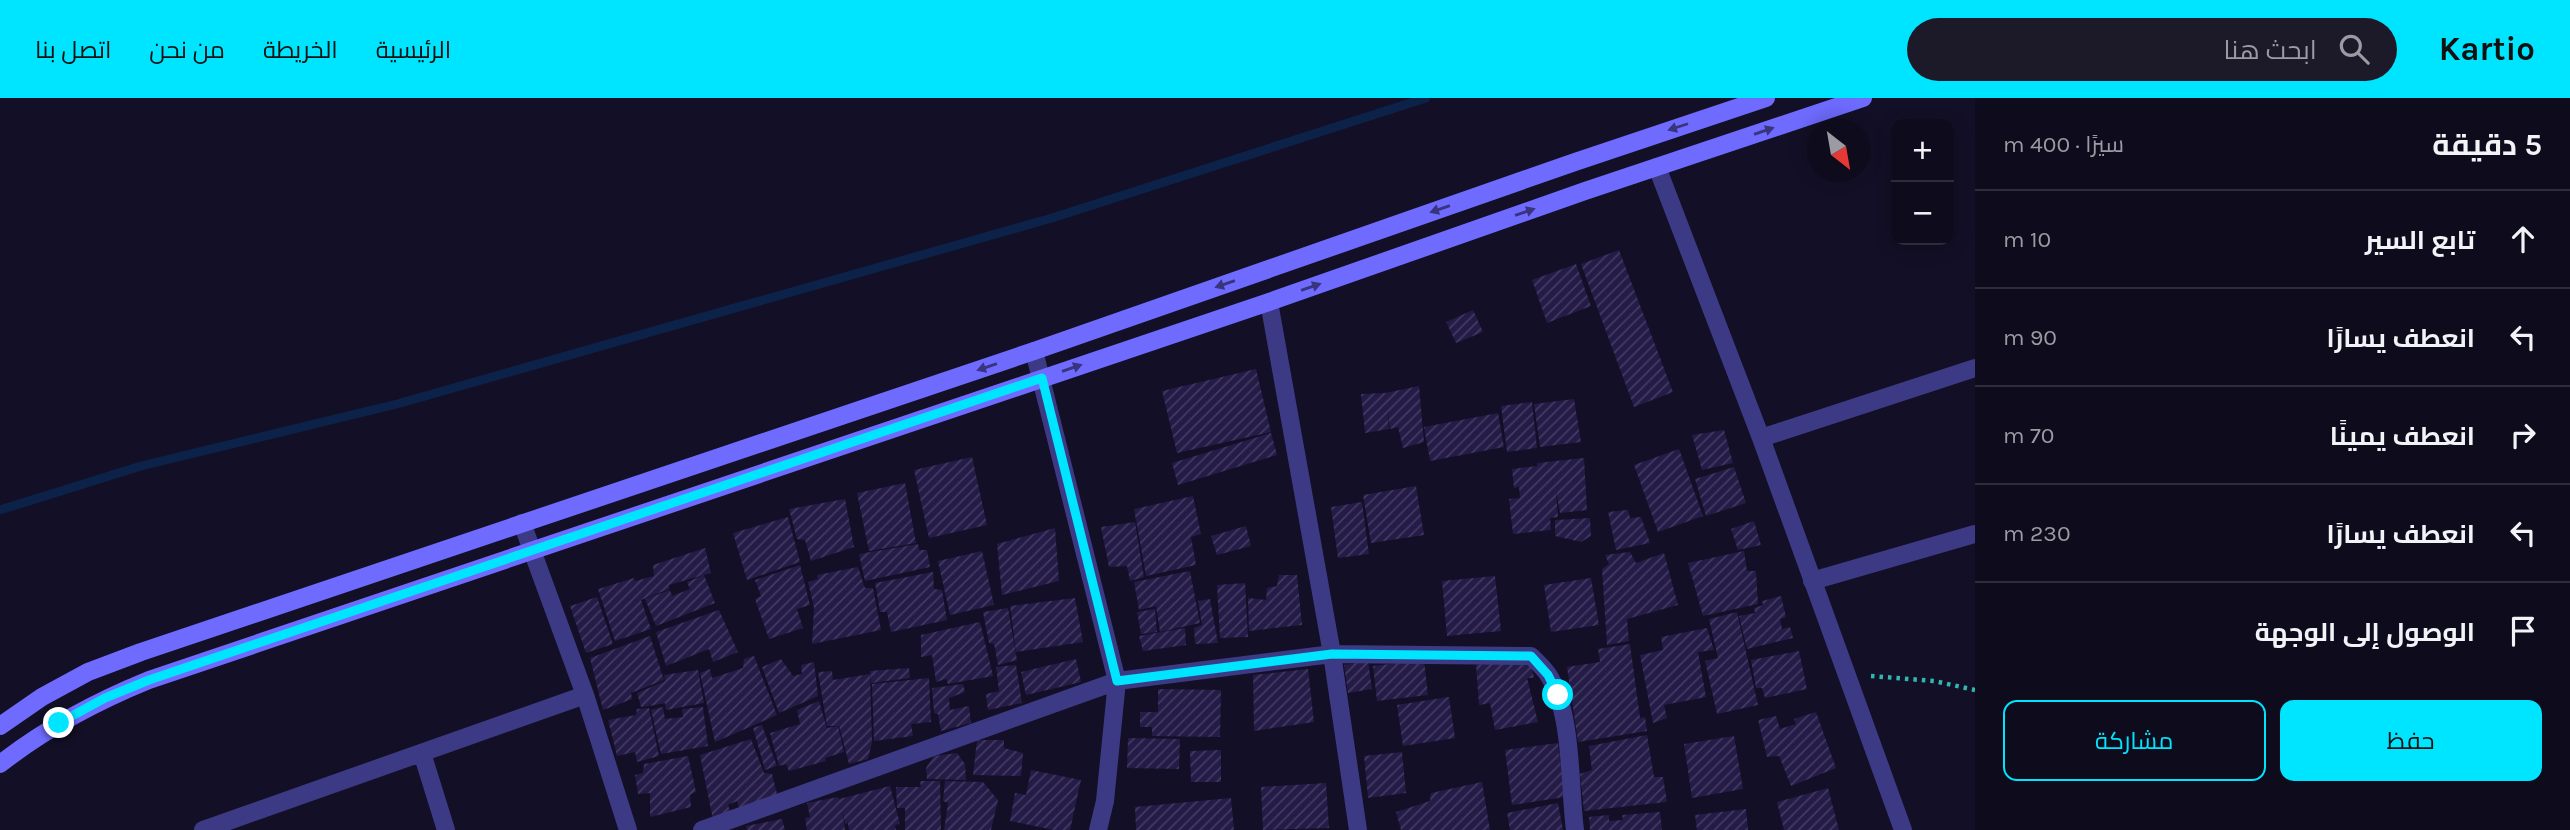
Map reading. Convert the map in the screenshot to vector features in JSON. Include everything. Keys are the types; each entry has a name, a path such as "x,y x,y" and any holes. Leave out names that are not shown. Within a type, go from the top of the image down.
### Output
{"street":[{"path":"0,726 88,671 141,652 1034,351 1617,148 1722,105 1766,98"},
{"path":"0,764 59,723 105,698 149,680 1269,302 1626,177 1863,98"},
{"path":"1722,105 1731,142"},
{"path":"1617,148 1626,177"},
{"path":"1657,167 1762,438 1903,830"},
{"path":"1269,302 1332,654 1358,830"},
{"path":"1034,351 1117,681 1105,801 1098,830"},
{"path":"1762,438 1975,368"},
{"path":"522,523 585,695 628,830"},
{"path":"1812,581 1975,534"},
{"path":"702,830 1117,681 1332,654 1531,656 1548,675 1558,695 1569,760 1575,830"},
{"path":"203,830 585,695"},
{"path":"422,753 446,830"},
{"path":"1105,801 1111,830"}],"path":[{"path":"1846,674 1934,681 1975,690"}],"building":[{"path":"1619,250 1673,392 1634,407 1581,264"},
{"path":"1576,264 1591,306 1547,323 1532,280"},
{"path":"1473,310 1483,332 1456,343 1446,322"},
{"path":"1256,369 1271,432 1177,453 1162,391"},
{"path":"1419,386 1424,442 1403,448 1398,427 1390,429 1387,409 1389,429 1365,433 1361,394 1385,393"},
{"path":"1574,399 1581,442 1540,447 1534,404"},
{"path":"1532,402 1537,448 1507,452 1501,406"},
{"path":"1498,413 1504,447 1430,461 1424,427"},
{"path":"1724,430 1733,463 1702,470 1692,435"},
{"path":"1271,433 1277,455 1178,485 1172,463"},
{"path":"1679,449 1703,516 1658,532 1634,465"},
{"path":"972,457 987,525 929,538 914,470"},
{"path":"1584,458 1587,510 1560,513 1556,491 1558,517 1550,518 1551,530 1513,534 1509,499 1520,498 1519,487 1514,488 1512,469 1537,466 1537,463"},
{"path":"1734,467 1746,503 1706,516 1695,479"},
{"path":"905,483 916,543 869,551 857,493"},
{"path":"1416,486 1424,535 1371,543 1363,495"},
{"path":"1193,496 1201,534 1191,537 1196,565 1146,576 1134,509"},
{"path":"845,499 854,547 811,561 805,540 797,539 789,509"},
{"path":"1362,502 1369,554 1338,558 1331,507"},
{"path":"1628,510 1630,518 1641,517 1650,543 1616,550 1608,512"},
{"path":"788,517 800,562 747,580 733,533"},
{"path":"1590,518 1591,536 1581,542 1555,536 1555,520"},
{"path":"1754,521 1761,545 1738,550 1731,529"},
{"path":"1135,522 1144,577 1130,581 1127,566 1109,567 1101,527"},
{"path":"1246,526 1251,546 1217,555 1211,536"},
{"path":"1055,528 1059,581 1002,595 997,544"},
{"path":"918,544 919,550 927,550 930,567 865,581 859,554"},
{"path":"705,548 711,573 669,585 669,589 641,600 651,629 615,641 598,589 634,578 635,581 654,576 653,565"},
{"path":"982,551 994,605 950,615 938,561"},
{"path":"1744,551 1747,571 1756,571 1758,604 1703,616 1688,563"},
{"path":"1630,552 1636,563 1664,553 1678,605 1627,619 1629,641 1607,645 1602,569 1609,564 1605,555"},
{"path":"800,565 810,605 797,609 803,628 769,639 755,599 761,596 755,580"},
{"path":"858,567 865,588 873,588 881,630 812,644 814,608 808,582 818,579 817,575"},
{"path":"1190,571 1200,623 1160,632 1156,606 1139,610 1134,582"},
{"path":"933,572 934,589 942,590 947,620 891,632 887,612 880,612 875,583"},
{"path":"704,575 715,603 656,626 645,599 670,590 672,596 690,589 687,582"},
{"path":"1279,575 1297,575 1302,625 1249,631 1248,598 1266,600 1267,588 1277,586"},
{"path":"1495,576 1501,631 1447,636 1442,581"},
{"path":"1591,578 1599,625 1551,632 1544,585"},
{"path":"1245,583 1248,637 1220,638 1217,585"},
{"path":"1781,596 1786,617 1780,619 1782,629 1790,627 1793,638 1747,649 1739,616 1755,613 1754,608 1763,605 1762,601"},
{"path":"597,597 613,644 586,653 570,606"},
{"path":"1075,598 1083,642 1016,652 1010,606"},
{"path":"1210,599 1218,643 1195,644 1194,628 1202,625 1198,601"},
{"path":"1008,608 1017,660 998,665 994,644 989,643 983,612"},
{"path":"1155,609 1157,632 1141,634 1137,612"},
{"path":"719,610 738,652 713,662 709,649 666,666 656,632"},
{"path":"1737,612 1758,705 1717,714 1705,661 1718,658 1709,619"},
{"path":"980,622 993,676 948,684 946,679 936,682 932,655 921,657 921,635"},
{"path":"1185,628 1186,645 1143,651 1139,636"},
{"path":"1707,628 1714,650 1698,652 1706,697 1664,705 1667,718 1653,723 1640,655 1663,650 1661,637"},
{"path":"650,636 664,680 631,693 632,699 603,710 590,658"},
{"path":"1630,644 1640,718 1645,717 1647,731 1578,742 1567,667 1600,662 1598,649"},
{"path":"1799,651 1807,689 1765,698 1762,688 1756,688 1751,660"},
{"path":"754,656 777,715 715,742 700,673 710,669 712,678 743,668 744,659"},
{"path":"781,659 793,676 802,674 801,665 814,662 818,696 779,713 762,667"},
{"path":"1076,659 1081,682 1026,695 1021,672"},
{"path":"1424,660 1428,695 1377,701 1373,666"},
{"path":"1530,660 1534,678 1527,678 1538,722 1495,730 1490,703 1479,705 1476,665"},
{"path":"1368,661 1372,689 1348,693 1344,665"},
{"path":"1016,665 1022,703 988,710 986,694 999,691 996,667"},
{"path":"909,668 910,678 871,683 870,671"},
{"path":"1308,669 1314,722 1254,731 1253,675"},
{"path":"698,670 704,703 666,710 665,703 650,706 649,703 649,706 641,707 637,693 665,681 664,675"},
{"path":"832,671 833,680 870,674 872,742 868,759 849,764 839,726 827,726 818,672"},
{"path":"929,678 931,722 911,724 913,736 874,741 872,684"},
{"path":"963,684 965,692 949,698 950,710 969,706 971,723 941,731 938,714 934,713 932,688"},
{"path":"1158,689 1221,690 1220,737 1152,736 1152,727 1140,727 1140,712 1158,712"},
{"path":"1449,697 1455,738 1403,746 1397,705"},
{"path":"819,701 828,732 827,728 838,726 844,752 825,758 826,761 789,771 786,764 779,766 770,733 800,724 797,710"},
{"path":"663,707 665,719 683,717 682,709 703,707 708,746 661,754 651,710"},
{"path":"649,708 659,756 637,762 635,752 617,756 608,720 636,715 637,709"},
{"path":"1816,712 1836,768 1791,786 1779,756 1767,757 1758,720 1776,716 1780,729 1796,724 1794,719"},
{"path":"762,725 777,766 765,770 753,728"},
{"path":"1647,735 1654,777 1663,777 1667,802 1584,811 1580,774 1592,770 1589,746"},
{"path":"1734,736 1743,789 1692,798 1684,744"},
{"path":"1128,738 1180,739 1179,769 1127,768"},
{"path":"751,739 764,773 772,774 778,798 740,811 737,801 728,805 731,814 713,820 700,755"},
{"path":"977,740 1004,740 1004,748 1023,753 1021,776 973,775"},
{"path":"1558,743 1565,797 1512,805 1505,750"},
{"path":"1221,750 1221,782 1191,782 1190,751"},
{"path":"1402,752 1406,793 1368,798 1364,756"},
{"path":"957,753 965,764 966,780 927,779 926,768 934,756"},
{"path":"688,756 696,792 690,795 691,807 650,817 650,793 638,794 635,775 643,773 644,764"},
{"path":"1031,770 1081,780 1070,830 1054,830 1010,821 1015,793 1026,795"},
{"path":"920,781 940,781 941,830 905,830 905,808 897,808 896,787 921,787"},
{"path":"945,781 983,782 998,800 991,830 944,830 948,803 943,801"},
{"path":"1482,782 1490,830 1401,830 1396,812 1430,801 1431,793"},
{"path":"1326,783 1329,828 1263,830 1261,787"},
{"path":"890,786 900,824 895,825 896,830 849,830 842,809 845,830 807,830 805,818 810,817 807,803 838,797 839,799"},
{"path":"1828,788 1839,830 1784,830 1777,802"},
{"path":"1231,798 1234,830 1136,830 1135,807"},
{"path":"1558,803 1563,830 1510,830 1507,813"},
{"path":"1746,809 1748,830 1697,830 1695,815"},
{"path":"1660,812 1662,830 1590,830 1589,817 1609,815 1609,821 1623,820 1622,815"},
{"path":"782,819 785,830 747,830 746,826"}],"waterway":[{"path":"0,510 141,466 397,404 1052,218 1426,98"}],"route":[{"path":"59,723 105,698 149,680 1042,378 1117,681 1332,654 1531,656 1548,675 1558,695"}]}
